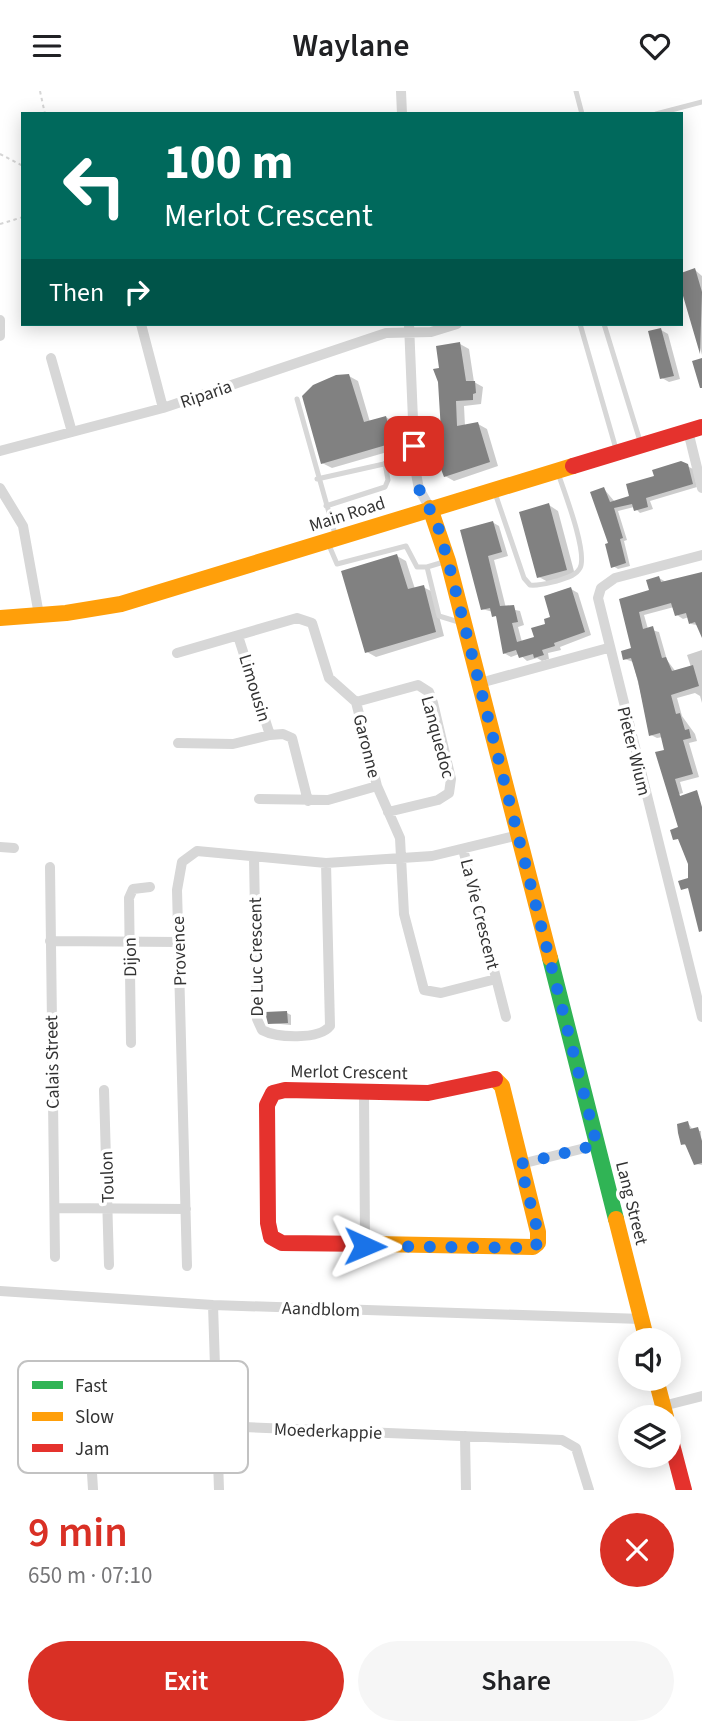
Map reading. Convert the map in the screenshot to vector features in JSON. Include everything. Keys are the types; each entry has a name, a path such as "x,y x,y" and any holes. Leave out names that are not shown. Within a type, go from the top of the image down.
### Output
{"street":[{"path":"401,91 402,112"},
{"path":"0,320 0,336"},
{"path":"142,326 163,408"},
{"name":"Riparia","path":"0,451 163,408 386,333 409,328 431,332 450,326"},
{"path":"409,328 415,457 419,489 430,508"},
{"path":"51,358 72,432"},
{"path":"695,429 702,488"},
{"name":"Main Road","path":"0,618 121,604 695,429"},
{"path":"0,488 23,526 39,615"},
{"name":"Lang Street","path":"430,508 465,624 644,1328"},
{"name":"Pieter Wium","path":"702,555 606,583 598,598 608,648 702,1017"},
{"name":"Garonne","path":"177,653 297,618 308,619 314,627 330,678 356,702 377,786 400,838 402,858"},
{"name":"Limousin","path":"239,636 270,735 284,734 292,738 308,801"},
{"path":"480,684 608,648"},
{"name":"Lanquedoc","path":"356,702 418,685 429,692 433,703 450,779 449,793 438,800 388,812"},
{"path":"178,743 233,744 270,735"},
{"path":"259,799 308,801 344,796 377,786"},
{"path":"402,858 463,849 519,835"},
{"path":"0,847 14,848"},
{"name":"La Vie Crescent","path":"463,849 506,1017"},
{"name":"Provence","path":"187,1266 177,880 182,862 191,854 205,850 254,858 326,863 402,858"},
{"name":"De Luc Crescent","path":"254,858 257,1019 262,1030 274,1034 320,1034 330,1026 326,863"},
{"name":"La Vie Crescent","path":"402,858 404,914 424,990 434,995 496,979"},
{"name":"Calais Street","path":"50,867 55,1257"},
{"name":"Dijon","path":"131,1043 129,893 133,889 150,887"},
{"path":"50,941 178,942"},
{"name":"Merlot Crescent","path":"495,1079 502,1087 538,1232 538,1243 533,1248 365,1246 282,1243 271,1237 268,1223 267,1105 274,1093 285,1090 364,1091 428,1093 495,1079"},
{"name":"Toulon","path":"104,1090 109,1265"},
{"path":"364,1091 365,1246"},
{"path":"520,1164 597,1145"},
{"path":"55,1208 186,1209"},
{"name":"Aandblom","path":"0,1291 213,1305 642,1319"},
{"path":"213,1305 214,1361"},
{"path":"681,1405 702,1396"},
{"name":"Moederkappie","path":"248,1429 465,1436 571,1443 580,1455 589,1490"},
{"path":"465,1436 466,1490"},
{"path":"678,1468 684,1490"}],"lane":[{"path":"576,91 581,112"},
{"path":"664,112 702,102"},
{"path":"581,326 617,452"},
{"path":"605,326 641,445"},
{"path":"297,399 326,506 336,564 406,545 415,565 427,567 448,561"},
{"path":"317,479 415,457"},
{"path":"326,506 385,487 388,480 385,463"},
{"path":"494,489 524,578 530,585 545,584 572,576 582,564 579,543 557,470"},
{"path":"427,567 439,616 465,624"}],"path":[{"path":"40,91 45,112"},
{"path":"0,154 21,165"},
{"path":"0,224 21,218"}],"building":[{"path":"695,268 702,292 700,354 683,296 683,272"},
{"path":"661,328 674,376 660,379 648,331"},
{"path":"460,342 466,381 475,381 476,393 473,394 473,400 456,401 457,426 478,422 490,462 444,477 428,435 441,431 438,382 433,369 439,368 436,346"},
{"path":"702,358 702,388 700,388 692,361"},
{"path":"349,374 364,422 386,416 393,443 321,464 302,396 313,385 336,375"},
{"path":"681,461 688,464 693,484 646,498 648,507 634,511 632,504 614,508 623,538 620,539 626,563 611,568 605,544 608,543 590,492 604,487 610,502 629,496 626,484 654,476 652,470"},
{"path":"549,503 567,570 537,578 519,512"},
{"path":"493,521 502,552 488,556 500,606 514,605 518,622 512,623 517,642 534,637 531,628 545,624 544,619 550,617 544,596 571,587 585,632 554,643 555,646 542,650 544,655 534,658 533,654 519,658 516,650 503,654 496,616 492,617 490,608 481,610 460,530"},
{"path":"397,554 408,589 424,585 436,632 365,653 341,571"},
{"path":"702,572 702,638 695,622 689,624 686,613 675,616 671,603 639,612 643,629 653,626 662,658 666,657 672,671 693,665 699,686 671,695 676,714 680,713 685,730 689,729 691,738 683,740 693,774 675,779 680,796 697,790 702,807 702,931 699,932 688,888 681,890 678,881 688,878 688,864 678,839 673,840 670,830 678,827 655,752 664,750 660,733 649,736 631,658 623,660 621,651 631,648 619,599 649,590 646,580 659,576 661,582"},
{"path":"287,1011 288,1023 268,1024 265,1012"},
{"path":"688,1121 690,1129 698,1127 702,1141 702,1163 694,1165 685,1144 681,1145 678,1133 677,1124"}],"traffic: fast":[{"path":"550,958 616,1219"}],"traffic: slow":[{"path":"0,618 66,613 121,604 573,466"},
{"path":"430,508 448,561 550,958"},
{"path":"375,1244 533,1247 538,1243 538,1232 502,1086 495,1079"},
{"path":"616,1219 644,1328"},
{"path":"659,1391 663,1405"}],"traffic: jam":[{"path":"573,466 702,427"},
{"path":"375,1244 282,1243 271,1237 268,1223 267,1105 273,1093 285,1090 428,1093 495,1079"},
{"path":"678,1468 684,1490"}],"route":[{"path":"365,1246 523,1250 533,1248 539,1238 520,1164 597,1145 448,561 437,523 419,489 414,446"}]}
